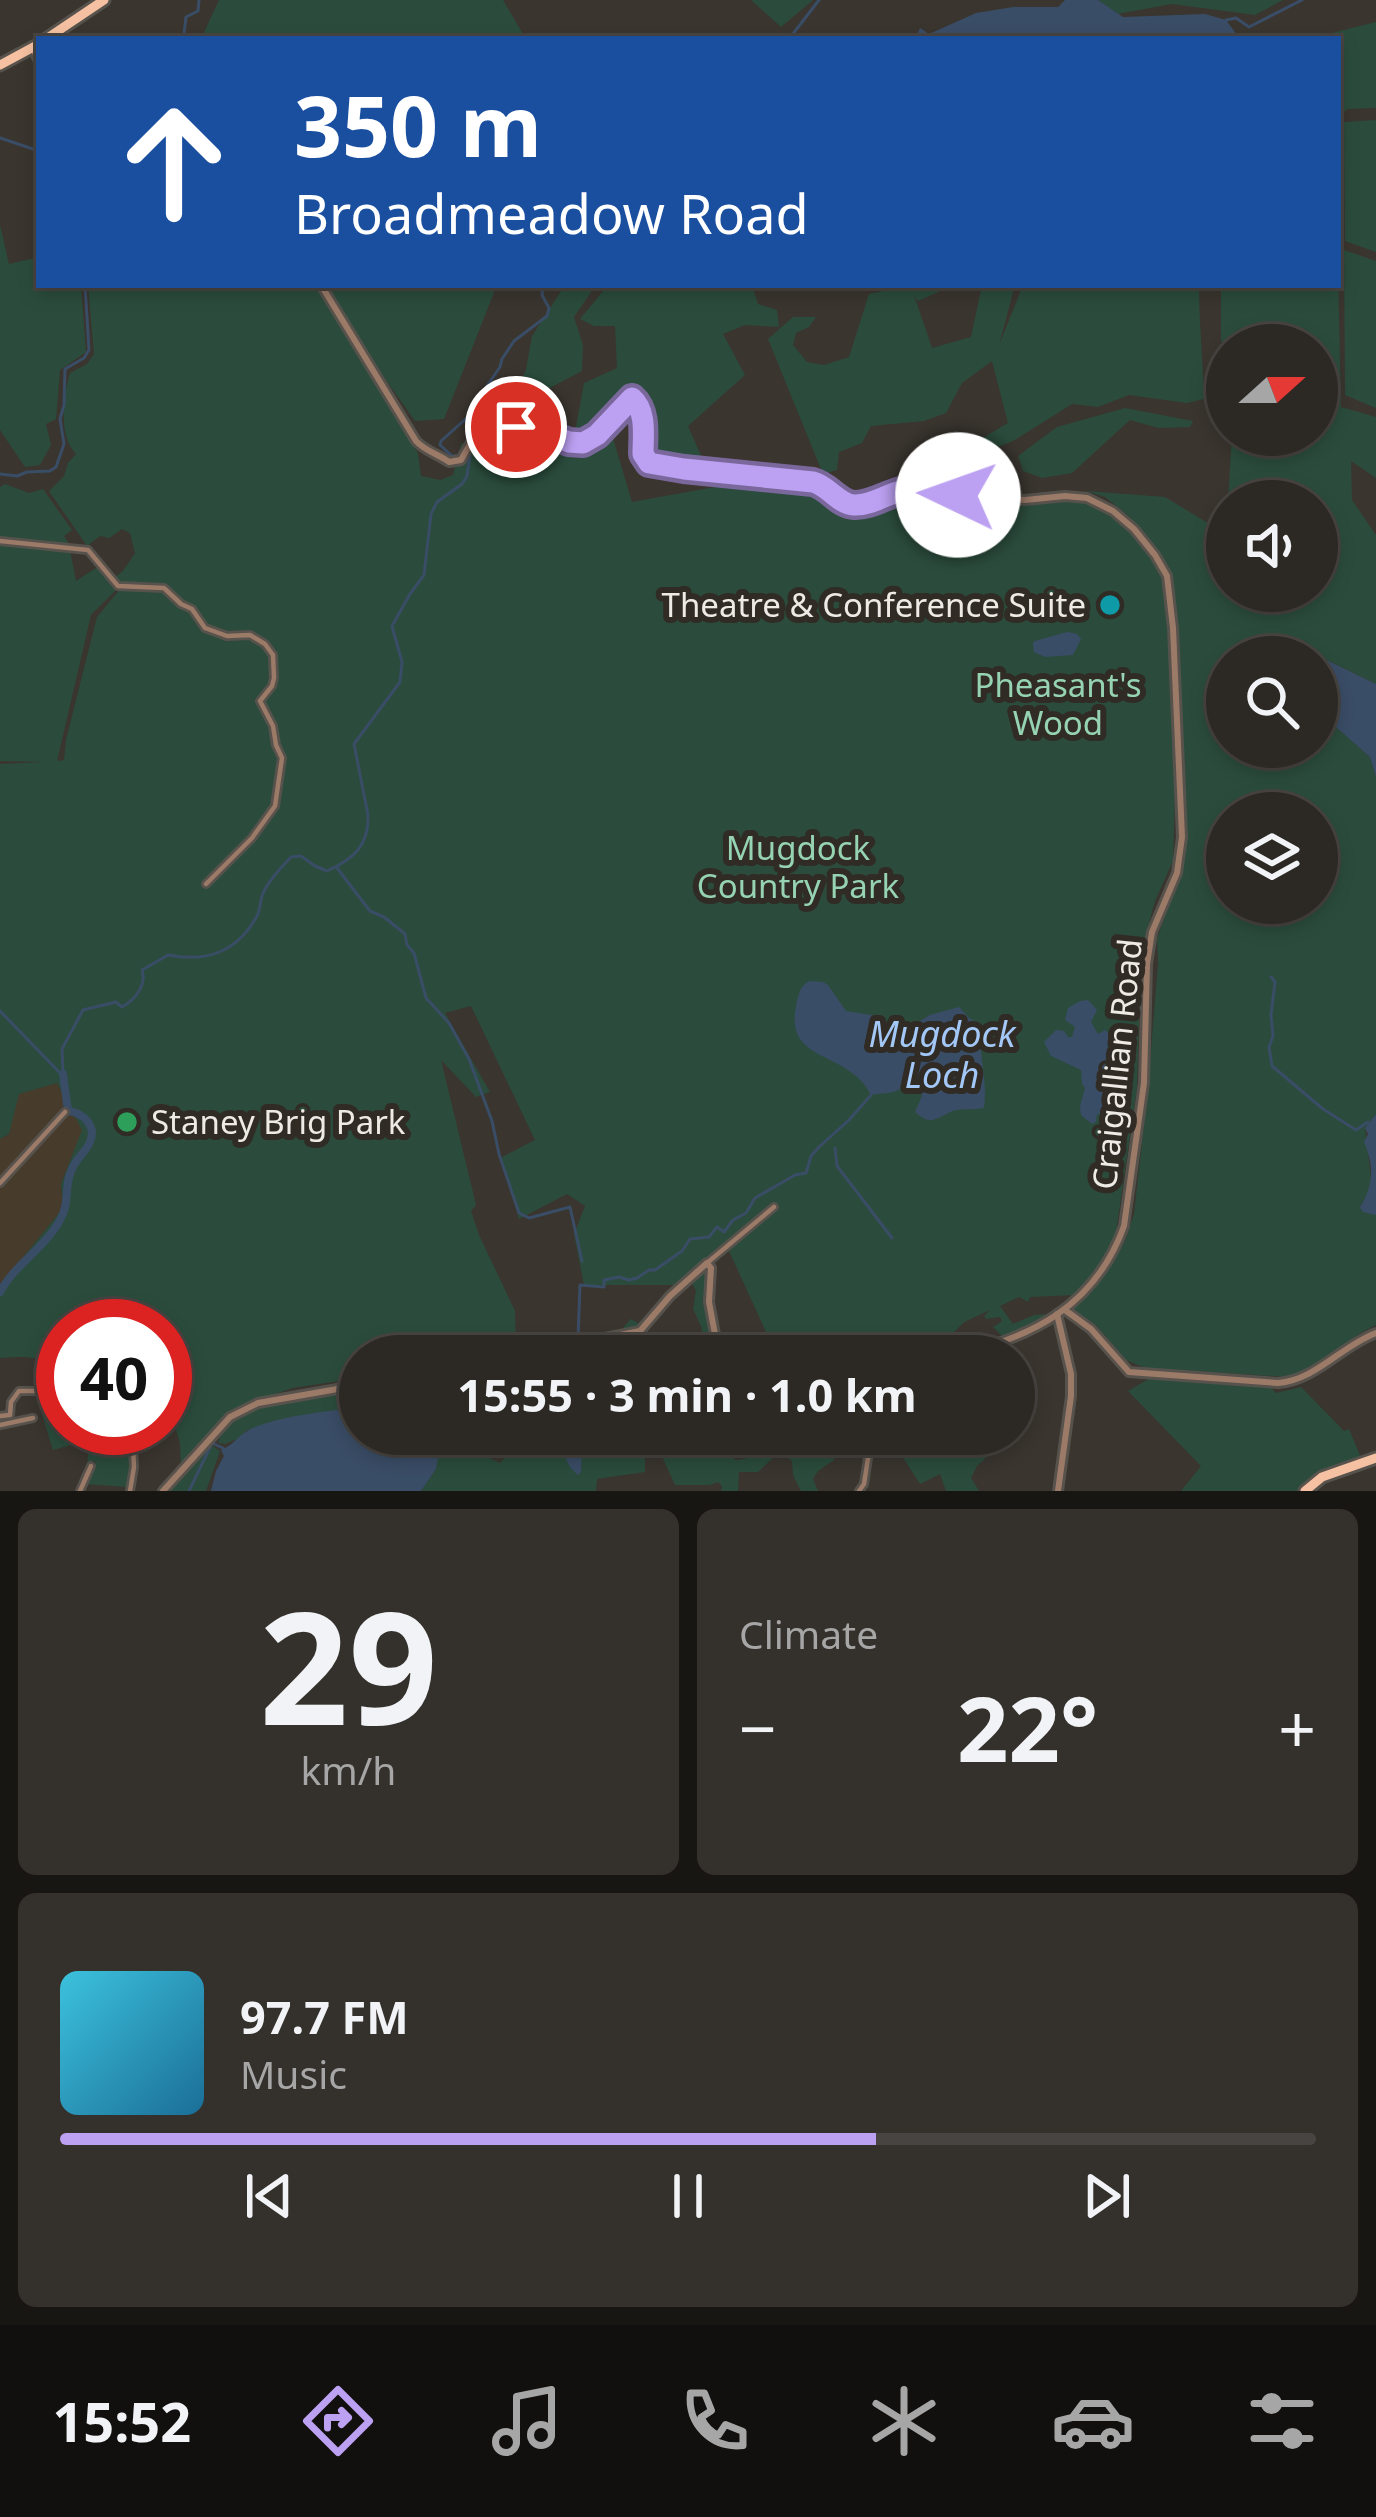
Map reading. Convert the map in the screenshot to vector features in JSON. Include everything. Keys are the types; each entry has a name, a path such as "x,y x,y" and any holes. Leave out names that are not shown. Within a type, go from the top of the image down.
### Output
{"main road":[{"path":"51,36 104,0"},
{"path":"0,64 36,46"},
{"path":"1305,1491 1322,1477 1376,1458"}],"street":[{"name":"Craigallian Road","path":"323,288 416,441 449,462 459,462 479,431 505,427 536,429 583,443 632,398 639,404 643,454 649,463 824,485 853,505 913,490 1025,500 1087,498 1113,511 1155,555 1167,576 1174,651 1180,856 1152,932 1147,964 1144,1083 1124,1226 1101,1274 1080,1299 1061,1312"},
{"path":"0,542 88,550 118,586 164,588 192,609 205,628 226,636 250,634 273,655 272,686 260,701 283,758 275,806 252,838 206,884"},
{"path":"0,1183 65,1112"},
{"path":"620,1335 640,1331 670,1296 774,1207"},
{"path":"707,1263 715,1335"},
{"path":"1061,1312 1091,1329 1129,1372 1278,1383 1301,1380 1376,1333"},
{"path":"1016,1335 1061,1312"},
{"path":"1058,1491 1071,1396 1061,1312"},
{"path":"163,1491 230,1418 258,1403 339,1388"},
{"path":"0,1421 10,1415 13,1395 36,1390"},
{"path":"0,1421 33,1418"},
{"path":"130,1491 133,1455"},
{"path":"860,1491 867,1455"},
{"path":"80,1491 91,1466"}],"shaded area":[{"path":"57,1083 83,1130 61,1184 63,1208 0,1286 0,1139 9,1134 18,1094"}],"green space":[{"path":"219,0 503,0 524,36 202,36"},
{"path":"751,0 813,0 781,27"},
{"path":"1098,0 1283,0 1255,15 1172,4 1118,14"},
{"path":"1376,22 1376,108 1347,109 1341,115 1341,36 1320,36"},
{"path":"1376,120 1376,252 1345,241 1344,122"},
{"path":"0,225 9,264 36,258 36,288 81,288 86,352 60,370 56,419 46,424 51,445 40,465 25,467 0,430"},
{"path":"1344,250 1376,261 1376,408 1345,395"},
{"name":"Mugdock Country Park","path":"88,288 317,288 418,453 421,476 440,480 453,475 461,444 495,433 540,436 589,453 612,435 632,502 737,483 816,489 844,515 885,510 919,495 1025,502 1072,499 1095,504 1121,520 1164,576 1173,655 1176,766 1173,861 1155,901 1141,952 1137,1088 1114,1246 1099,1274 1074,1295 1030,1297 1028,1302 1019,1297 1000,1306 1013,1324 1034,1315 1049,1316 1013,1335 1001,1335 993,1327 1002,1321 1000,1317 986,1319 990,1310 964,1322 952,1335 767,1335 729,1251 713,1263 708,1259 678,1285 584,1285 574,1234 585,1206 567,1194 519,1219 502,1157 535,1140 471,1006 445,1013 490,1092 476,1097 441,1060 476,1205 471,1211 515,1311 516,1335 339,1335 339,1381 292,1388 227,1412 192,1455 192,1299 36,1299 36,1359 0,1358 0,1286 63,1208 61,1184 82,1130 57,1083 19,1094 9,1134 0,1139 0,764 45,762 0,761 0,543 70,550 76,581 99,566 116,590 91,615 57,761 64,760 97,617 120,589 166,590 178,605 187,604 166,586 119,585 114,578 135,553 130,533 122,529 87,546 49,491 76,454 66,437 64,404 70,373 94,354"},
{"path":"327,288 496,288 444,419 415,421"},
{"path":"563,288 594,288 574,317 583,345 582,371 544,391 516,416 510,411 498,413 497,425 482,423 493,399 518,389 532,336"},
{"path":"606,288 753,288 758,304 777,310 779,327 745,325 723,334 745,375 688,426 702,458 660,464 644,456 644,413 633,391 588,437 574,438 584,383 617,368 615,326 594,326 580,319"},
{"path":"897,288 947,288 918,301 914,295 932,348 971,337 981,288 1014,288 999,345 1022,288 1199,288 1204,399 1187,403 1129,395 1098,407 1072,404 1015,440 982,454 954,475 947,488 925,485 964,449 1008,423 992,361 962,383 946,413 924,421 871,426 862,443 839,452 837,470 823,474 768,339 793,317 816,317 796,333 793,345 807,362 824,365 849,357 869,294"},
{"path":"1221,288 1338,288 1341,407 1376,417 1376,478 1351,461 1352,500 1376,535 1376,684 1338,665 1338,636 1206,636 1206,768 1338,768 1338,729 1370,757 1376,777 1376,1114 1365,1128 1372,1186 1360,1207 1376,1214 1376,1325 1289,1377 1145,1368 1126,1360 1096,1325 1072,1309 1107,1272 1134,1214 1157,939 1181,869 1186,834 1169,572 1130,517 1105,497 1086,491 1165,497 1206,522 1206,612 1338,612 1338,480 1229,480 1231,456 1338,456 1338,324 1221,324"},
{"path":"1125,408 1193,421 1190,427 1158,428 1130,420 1072,473 1042,478 1023,471 1018,456 1057,427"},
{"path":"5,484 29,493 43,489 72,530 64,536 71,547 0,539 0,487"},
{"path":"704,1269 708,1273 705,1288 713,1335 700,1335 691,1281"},
{"path":"631,1319 640,1324 641,1335 584,1335 622,1329"},
{"path":"1152,1377 1269,1385 1276,1393 1301,1387 1344,1431 1349,1429 1361,1458 1319,1471 1298,1491 1181,1491 1201,1466 1128,1391"},
{"path":"339,1391 339,1411 246,1431 226,1444 214,1438 246,1414"},
{"path":"210,1444 220,1451 206,1491 165,1491"},
{"path":"88,1455 133,1455 128,1487 84,1484 96,1462 87,1470"},
{"path":"438,1455 483,1455 500,1463 507,1455 645,1455 645,1472 597,1479 596,1491 421,1491 436,1469"},
{"path":"661,1455 730,1455 735,1460 756,1455 785,1455 775,1456 758,1472 739,1472 738,1491 721,1491 718,1482 675,1485"},
{"path":"785,1455 834,1455 834,1460 813,1479 818,1491 801,1491 792,1461"},
{"path":"901,1455 989,1455 971,1478 979,1491 946,1491 940,1474 920,1484"}],"water":[{"path":"1065,0 1098,0 1123,17 1205,14 1226,20 1238,36 916,36 920,28 929,34 976,13 1058,7"},
{"path":"1067,632 1081,639 1073,655 1045,657 1034,652 1035,641"},
{"path":"1338,666 1376,684 1376,777 1370,757 1338,729"},
{"name":"Mugdock Loch","path":"809,981 828,985 846,1011 877,1016 891,1027 910,1027 959,1007 980,1024 984,1108 957,1110 930,1120 915,1112 922,1096 919,1088 871,1095 848,1070 800,1038 796,1006"},
{"path":"1088,1000 1097,1010 1091,1022 1098,1034 1109,1033 1100,1079 1111,1106 1108,1113 1097,1114 1092,1124 1081,1115 1085,1088 1081,1070 1051,1056 1044,1042 1056,1030 1072,1037 1075,1027 1065,1020 1068,1008"},
{"path":"1376,1114 1376,1215 1360,1207 1371,1175 1365,1128"},
{"path":"339,1409 339,1455 439,1455 436,1469 421,1491 211,1491 224,1456 221,1450 248,1430"},
{"path":"564,1455 581,1455 581,1472 578,1475"}],"waterway":[{"path":"182,36 186,17 198,11 199,0"},
{"path":"791,36 819,0"},
{"path":"1226,20 1236,18 1249,27 1302,0"},
{"path":"0,138 36,150"},
{"path":"0,474 17,476 56,467 64,444 60,419 65,369 89,350 85,288"},
{"path":"63,1074 62,1049 83,1010 127,1004 141,986 142,970 168,955 197,957 232,945 250,927 267,886 291,857 301,856 327,871 363,843 368,815 354,744 400,682 402,662 392,626 424,575 431,514 437,502 467,476 470,455 452,456 441,441 478,408 480,396 514,341 547,316 543,288"},
{"path":"337,868 370,911 405,934 426,998 449,1023 469,1059 519,1213 529,1218 570,1207 582,1261"},
{"path":"1271,977 1275,982 1269,1047 1272,1066 1356,1130 1368,1122"},
{"path":"0,1011 61,1074"},
{"path":"0,1292 60,1220 70,1173 91,1138 88,1122 68,1111 63,1074"},
{"path":"578,1335 580,1285 604,1287 604,1280 637,1278 682,1251 690,1239 709,1237 717,1227 724,1232 755,1198 806,1173 811,1156 871,1095"},
{"path":"835,1148 837,1166 892,1238"},
{"path":"291,1394 339,1385"},
{"path":"189,1491 213,1441"},
{"path":"214,1444 223,1448"}],"place":[{"name":"Theatre & Conference Suite","path":"1110,605"},
{"name":"Staney Brig Park","path":"127,1122"}],"route":[{"path":"516,427 583,443 632,398 639,404 643,454 649,463 813,482 853,505 906,490 958,495"}],"park label":[{"name":"Pheasant's Wood","path":"1058,704"}]}
